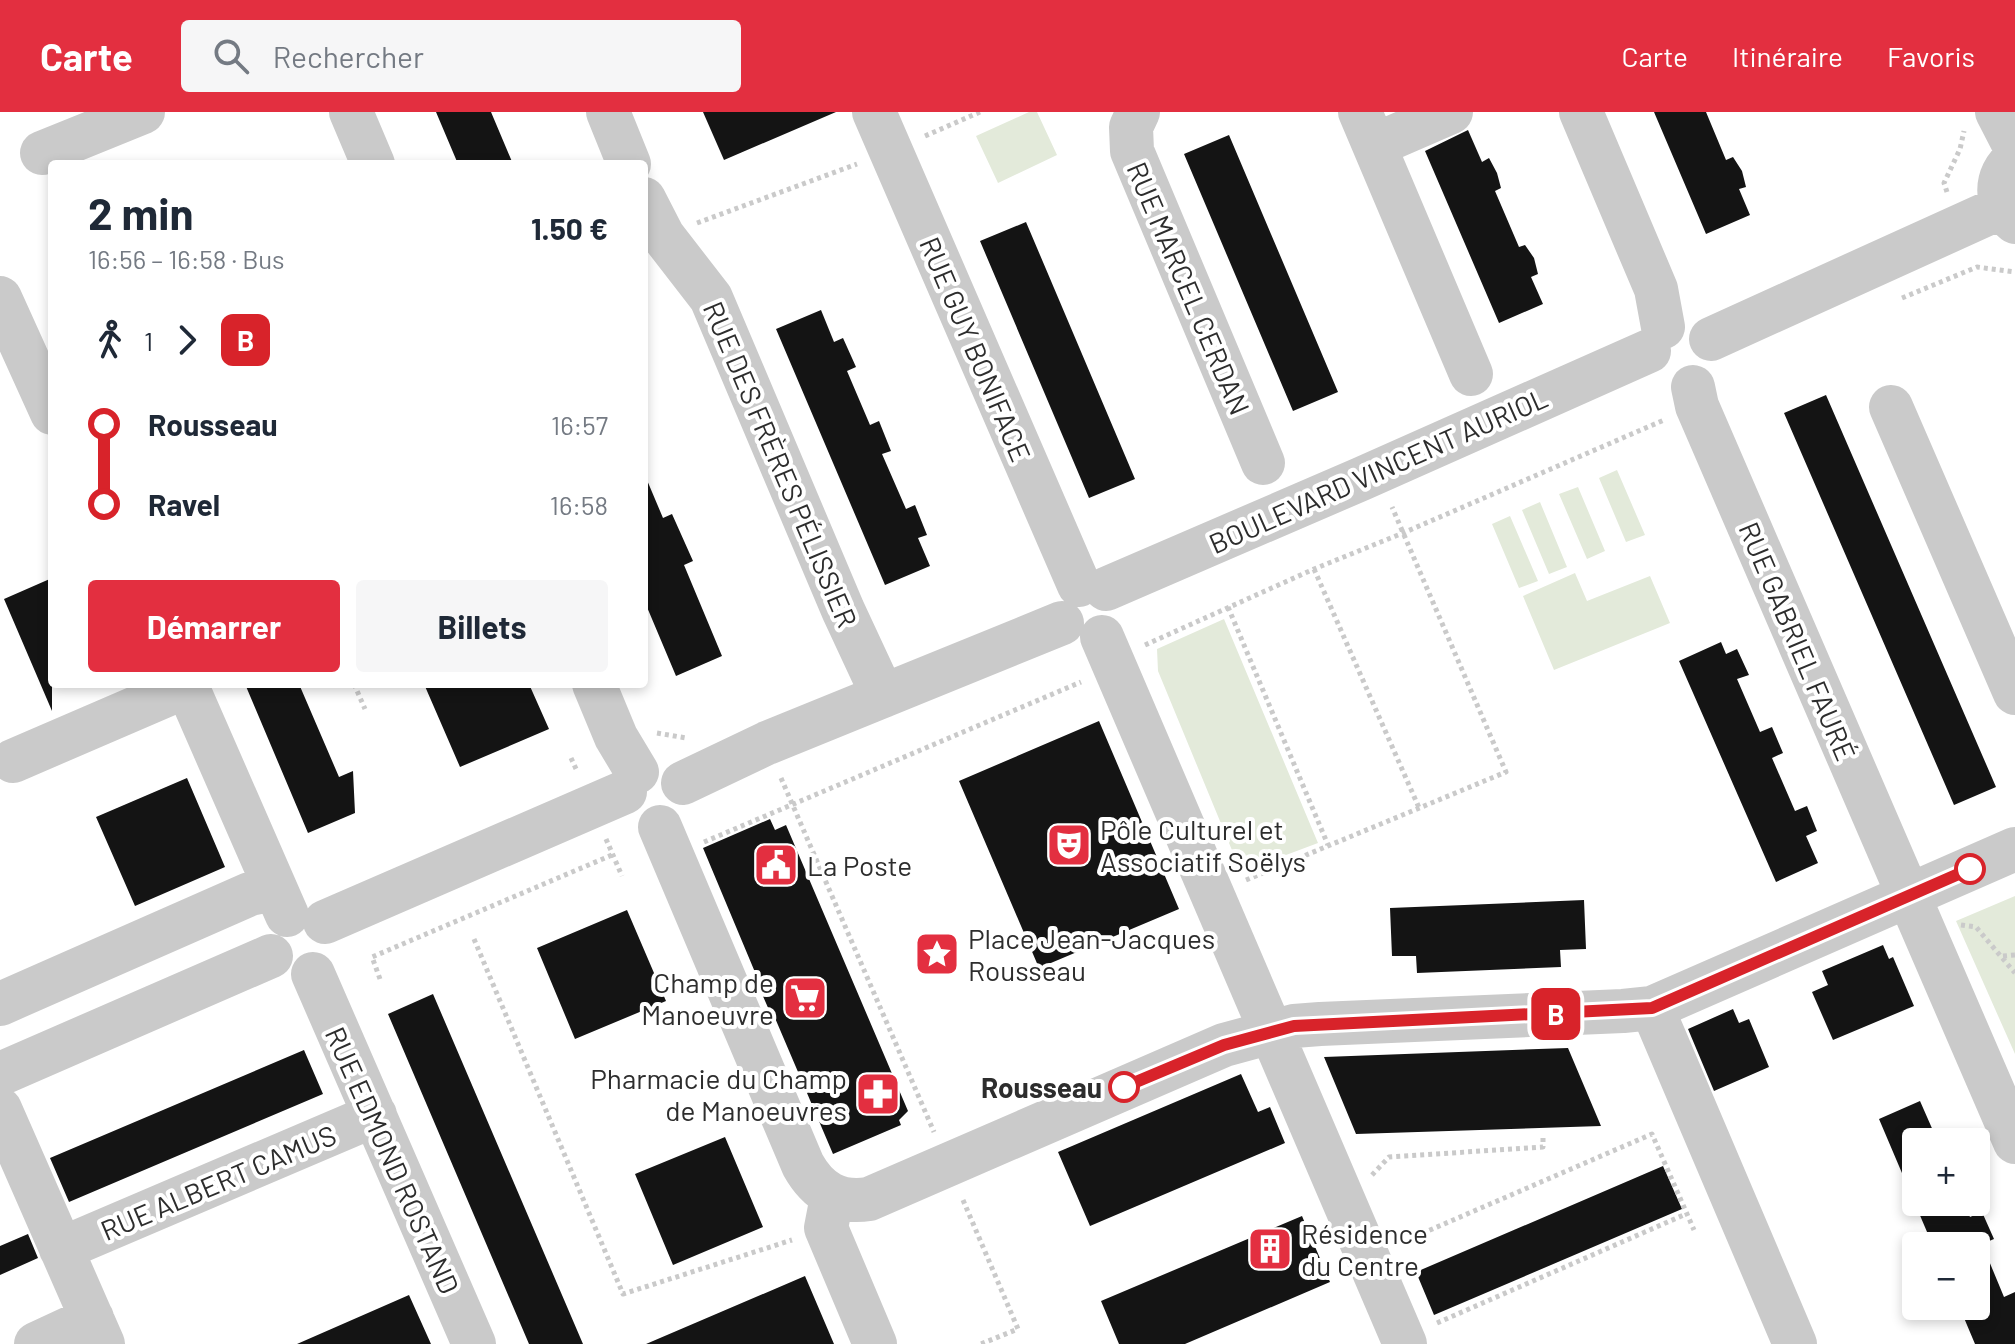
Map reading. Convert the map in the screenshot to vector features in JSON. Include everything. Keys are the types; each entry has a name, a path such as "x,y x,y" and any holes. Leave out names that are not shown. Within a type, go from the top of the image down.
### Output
{"street":[{"path":"42,153 143,112"},
{"path":"351,112 371,160"},
{"path":"608,112 627,160"},
{"name":"RUE MARCEL CERDAN","path":"1138,112 1131,127 1132,151 1263,463"},
{"path":"1451,112 1367,129 1471,374"},
{"name":"RUE GABRIEL FAURÉ","path":"1581,112 1656,289 1671,369 2015,1142"},
{"path":"1997,112 2015,147"},
{"name":"RUE GUY BONIFACE","path":"883,132 1097,619 1273,1031 1417,1335"},
{"path":"1671,369 1708,376 1713,367 1715,349 1711,339 2008,214 1999,183 2003,172 2015,159"},
{"name":"RUE DES FRÈRES PÉLISSIER","path":"653,217 711,298 843,610 883,696"},
{"path":"0,298 48,404"},
{"name":"BOULEVARD VINCENT AURIOL","path":"645,813 647,767 658,766 677,774 683,783 767,743 883,696 1097,619 1671,369"},
{"name":"BOULEVARD VINCENT AURIOL","path":"1097,619 1361,479 1671,369"},
{"path":"1891,407 2015,693"},
{"path":"13,761 179,688"},
{"name":"RUE EDMOND ROSTAND","path":"187,688 307,929 324,1003 474,1344"},
{"path":"596,688 645,813 803,1165 817,1185 829,1212 875,1344"},
{"path":"307,929 645,813"},
{"path":"829,1212 869,1199 1224,1045 1273,1031 1320,1024 1652,1008 1915,913 2015,849"},
{"path":"0,1004 250,894 307,929"},
{"path":"0,1074 271,956 276,965 293,976 307,929"},
{"path":"1652,1008 1795,1344"},
{"path":"0,1109 98,1331 36,1344"},
{"name":"RUE ALBERT CAMUS","path":"61,1249 375,1115"}],"path":[{"path":"653,217 883,132 980,112"},
{"path":"1897,300 1977,267 2015,272"},
{"path":"645,813 791,805 1097,619 1152,640 1403,533 1671,369"},
{"path":"1213,893 1506,772 1391,506 1375,512 1368,500"},
{"path":"1314,569 1420,810"},
{"path":"1228,607 1328,845"},
{"path":"356,688 365,709"},
{"path":"791,805 1018,1329 981,1344"},
{"path":"380,979 372,957 612,855"},
{"path":"1915,913 1946,923 1976,927 2015,973"},
{"path":"474,939 623,1294 829,1212"},
{"path":"2003,956 2015,955"},
{"path":"1394,1246 1652,1134 1694,1230"},
{"path":"1366,1181 1389,1157 1543,1147 1543,1135"},
{"path":"1417,1335 1686,1214"}],"green space":[{"path":"1029,112 1037,112 1057,155 998,183 976,136"},
{"path":"1617,470 1645,535 1626,542 1599,478"},
{"path":"1578,487 1605,551 1587,559 1559,494"},
{"path":"1540,502 1567,567 1549,574 1522,510"},
{"path":"1510,516 1538,581 1519,588 1492,524"},
{"path":"1575,573 1587,601 1650,576 1670,623 1554,670 1523,596"},
{"path":"1224,619 1318,843 1241,872 1158,671 1157,649"},
{"path":"2015,896 2015,1054 1956,921"}],"building":[{"path":"436,112 491,112 511,160 456,160"},
{"path":"703,112 836,112 724,160"},
{"path":"1654,112 1706,112 1726,160 1733,157 1742,171 1746,187 1739,189 1750,215 1706,234"},
{"path":"1468,130 1482,162 1489,158 1497,173 1501,188 1495,191 1519,247 1525,245 1534,258 1538,274 1531,277 1543,304 1499,323 1425,151"},
{"path":"1229,135 1338,392 1293,411 1184,154"},
{"path":"1026,222 1135,479 1089,498 980,241"},
{"path":"821,310 834,342 843,338 856,367 847,371 870,425 879,421 891,451 882,454 906,509 915,505 927,535 918,538 930,566 885,585 776,329"},
{"path":"1826,395 1996,787 1954,805 1784,413"},
{"path":"648,482 663,518 672,514 693,561 684,565 722,656 676,676 648,610"},
{"path":"48,580 48,688 52,688 52,711 4,599"},
{"path":"1721,642 1726,654 1737,649 1749,675 1737,679 1760,732 1772,727 1783,753 1772,758 1795,811 1807,806 1817,831 1806,836 1818,863 1776,882 1679,661"},
{"path":"247,688 301,688 339,777 353,771 355,813 308,833"},
{"path":"426,688 531,688 549,729 460,767"},
{"name":"Pôle Culturel et Associatif Soëlys","path":"1099,721 1179,909 1039,968 959,781"},
{"path":"187,778 225,867 135,906 96,817"},
{"name":"Champ de Manoeuvre","path":"770,819 775,830 786,825 908,1111 899,1120 901,1125 833,1154 755,978 703,848"},
{"path":"1584,900 1586,949 1560,950 1561,967 1417,973 1416,956 1392,956 1390,908"},
{"path":"627,910 666,1001 575,1039 537,948"},
{"path":"1883,945 1889,959 1893,957 1914,1006 1833,1040 1812,992 1828,985 1822,971"},
{"path":"433,994 583,1344 529,1344 388,1014"},
{"path":"1733,1009 1739,1023 1749,1019 1769,1067 1714,1091 1688,1029"},
{"path":"1568,1048 1601,1126 1356,1134 1324,1057"},
{"path":"304,1050 323,1094 69,1202 50,1158"},
{"path":"1241,1074 1258,1112 1270,1107 1285,1143 1090,1226 1058,1152"},
{"path":"1920,1101 1932,1128 1902,1128 1902,1173 1879,1119"},
{"path":"725,1137 763,1227 673,1265 635,1174"},
{"path":"1663,1166 1682,1209 1434,1315 1416,1272"},
{"name":"Résidence du Centre","path":"1302,1216 1330,1282 1185,1344 1119,1344 1101,1301"},
{"path":"1920,1216 1984,1216 1994,1239 1990,1241 1990,1232 1927,1232"},
{"path":"28,1234 38,1258 0,1275 0,1246"},
{"path":"1990,1263 2004,1297 2015,1292 2015,1344 1975,1344 1965,1320 1990,1320"},
{"path":"805,1276 834,1344 646,1344"},
{"path":"409,1295 431,1344 297,1344"}],"bus line":[{"name":"B","path":"1124,1087 1224,1045 1294,1026 1652,1008 1970,869"}],"place":[{"name":"Pôle Culturel et Associatif Soëlys","path":"1069,845"},
{"name":"La Poste","path":"776,865"},
{"name":"Place Jean-Jacques Rousseau","path":"937,954"},
{"name":"Champ de Manoeuvre","path":"805,998"},
{"name":"Rousseau","path":"1124,1087"},
{"name":"Pharmacie du Champ de Manoeuvres","path":"878,1094"},
{"name":"Résidence du Centre","path":"1270,1249"}]}
